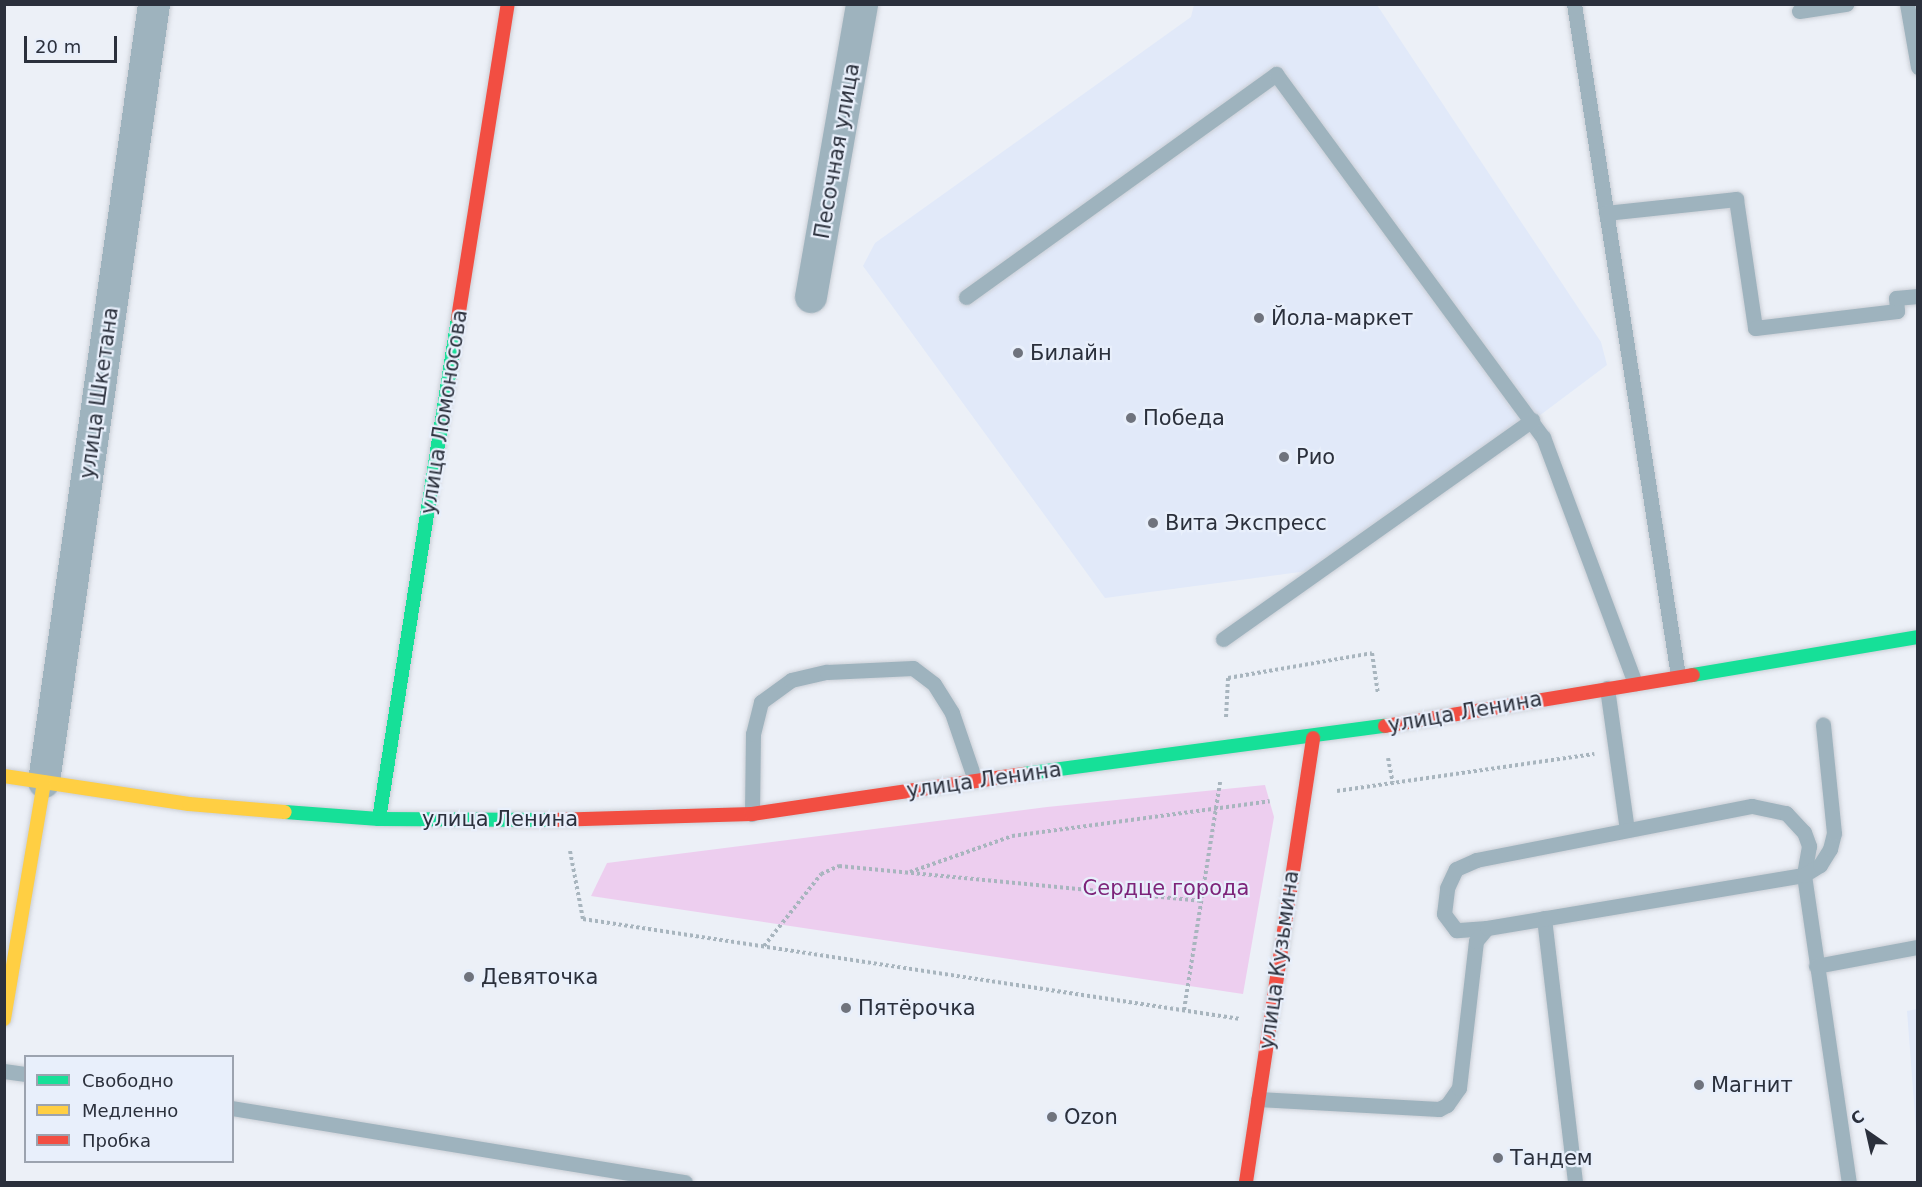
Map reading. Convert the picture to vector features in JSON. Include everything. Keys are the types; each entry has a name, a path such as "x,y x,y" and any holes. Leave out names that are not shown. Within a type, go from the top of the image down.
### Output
{"street":[{"name":"улица Шкетана","path":"44,782 154,4"},
{"name":"улица Ломоносова","path":"379,819 508,4"},
{"name":"Песочная улица","path":"811,297 862,4"},
{"name":"улица Ленина","path":"4,776 189,804 379,819 520,821 752,814 975,780 1313,738 1635,683 1917,639"},
{"name":"улица Кузьмина","path":"1246,1182 1313,738"},
{"path":"4,1019 44,782"}],"lane":[{"path":"1574,4 1678,676"},
{"path":"1798,11 1846,4"},
{"path":"1907,4 1917,67"},
{"path":"966,297 1276,74 1543,437 1635,683"},
{"path":"1606,213 1736,199 1755,328 1897,311 1896,298 1917,296"},
{"path":"1223,639 1532,420"},
{"path":"752,814 753,734 761,702 791,680 827,672 913,668 934,684 952,713 975,780"},
{"path":"1606,688 1627,830"},
{"path":"1823,725 1834,833 1830,849 1820,865 1804,875 1487,928 1456,930 1444,914 1447,888 1456,869 1476,860 1627,830 1767,807 1786,813 1804,832 1809,846 1804,875 1849,1182"},
{"path":"1544,918 1575,1182"},
{"path":"1258,1100 1439,1109 1447,1106 1460,1088 1476,941 1487,928"},
{"path":"1816,966 1917,947"},
{"path":"4,1071 24,1074"},
{"path":"234,1108 618,1177 685,1182"}],"path":[{"path":"1228,678 1372,653 1393,783"},
{"path":"910,872 1011,836 1217,809 1616,751"},
{"path":"1184,1010 1217,809"},
{"path":"568,842 583,919 1270,1023"},
{"path":"764,946 821,874 839,866 1202,901"}],"shaded area":[{"path":"1194,5 1377,5 1601,342 1607,365 1338,567 1105,598 863,266 875,243 1191,17"},
{"path":"1918,1009 1917,1142 1907,1011"}],"green space":[{"name":"Сердце города","path":"1265,785 1274,817 1243,994 591,896 607,863 1047,807"}],"traffic: fast":[{"path":"379,819 458,318"},
{"path":"1693,675 1918,637"},
{"path":"1023,774 1385,726"},
{"path":"285,812 379,819 551,820"}],"traffic: slow":[{"path":"4,776 189,804 285,812"},
{"path":"4,1019 44,782"}],"traffic: jam":[{"path":"458,318 508,4"},
{"path":"1385,726 1693,675"},
{"path":"1246,1182 1313,738"},
{"path":"551,820 752,814 1023,774"}],"place":[{"name":"Йола-маркет","path":"1259,318"},
{"name":"Билайн","path":"1018,353"},
{"name":"Победа","path":"1131,418"},
{"name":"Рио","path":"1284,457"},
{"name":"Вита Экспресс","path":"1153,523"},
{"name":"Девяточка","path":"469,977"},
{"name":"Пятёрочка","path":"846,1008"},
{"name":"Магнит","path":"1699,1085"},
{"name":"Ozon","path":"1052,1117"},
{"name":"Тандем","path":"1498,1158"}]}
